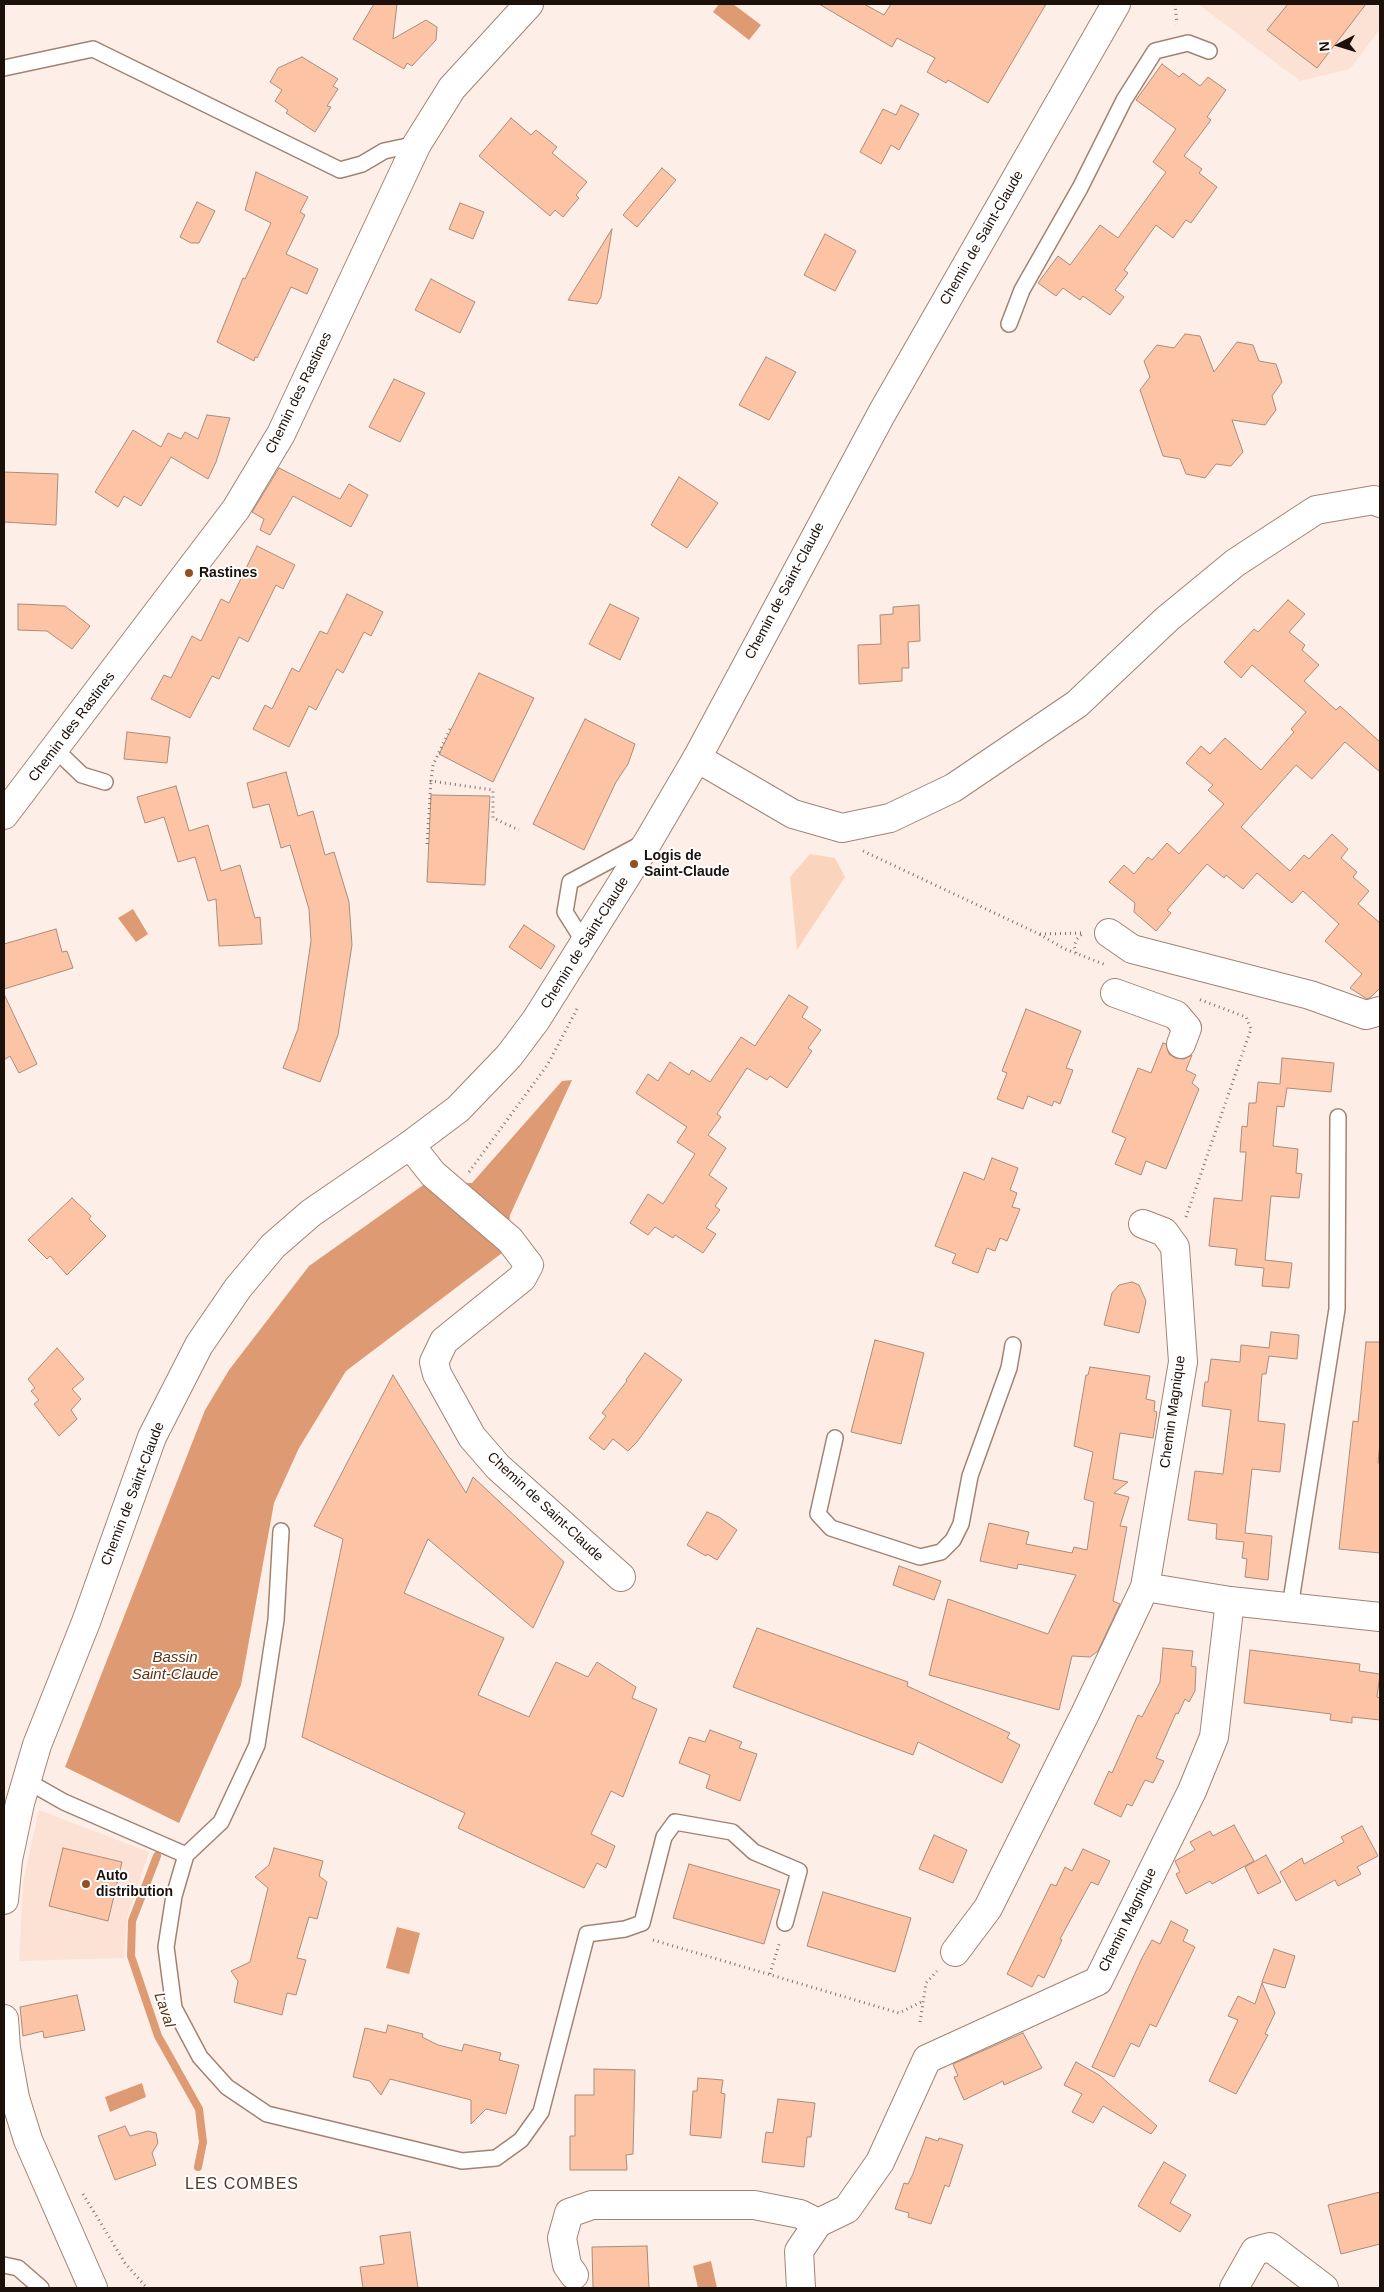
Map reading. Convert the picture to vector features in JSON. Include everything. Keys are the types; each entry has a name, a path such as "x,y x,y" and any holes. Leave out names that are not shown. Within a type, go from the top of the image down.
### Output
{"street":[{"name":"Chemin des Rastines","path":"4,815 56,749 236,509 281,434 417,144 452,88 529,4"},
{"name":"Chemin de Saint-Claude","path":"4,1900 17,1796 86,1622 152,1437 199,1345 238,1288 273,1246 311,1213 410,1145 458,1109 509,1056 536,1020 649,840 697,758 882,413 1116,4"},
{"path":"697,758 792,814 842,828 890,818 961,782 1077,704 1166,619 1235,563 1316,510 1374,500 1380,503"},
{"path":"1096,933 1132,949 1310,995 1366,1015 1380,1011"},
{"path":"1115,993 1176,1014 1187,1028 1181,1044"},
{"name":"Chemin de Saint-Claude","path":"410,1145 434,1174 510,1240 529,1265 522,1278 444,1341 434,1362 437,1374 472,1437 498,1467 621,1577"},
{"name":"Chemin Magnique","path":"955,1952 988,1908 1085,1714 1145,1587 1182,1362 1176,1247 1164,1232 1143,1224"},
{"path":"1145,1587 1230,1601 1380,1616"},
{"name":"Chemin Magnique","path":"818,2223 847,2209 880,2162 927,2059 1098,1981 1192,1791 1214,1737 1230,1601"},
{"path":"4,2019 6,2048 15,2098 28,2140 93,2288"},
{"path":"574,2275 567,2265 562,2238 569,2213 592,2205 754,2205 800,2214 818,2223 799,2251 801,2288"},
{"path":"1234,2288 1255,2251 1270,2247 1324,2288"}],"lane":[{"path":"1009,324 1022,290 1080,188 1124,100 1155,51 1188,43 1209,51"},
{"path":"4,68 93,49 340,170 362,164 384,151 417,144"},
{"path":"56,749 82,774 105,782"},
{"path":"584,942 565,912 566,878 649,840"},
{"path":"1290,1607 1337,1309 1338,1116"},
{"path":"835,1438 818,1514 831,1528 920,1557 941,1552 953,1540 961,1524 970,1476 1009,1368 1013,1344"},
{"path":"281,1531 276,1620 256,1746 221,1822 186,1855 174,1896 166,1947 174,2008 200,2057 227,2087 267,2114 462,2161 496,2158 520,2140 541,2112 587,1934 625,1929 642,1923 664,1837 675,1822 732,1832 754,1852 799,1871 785,1923"},
{"path":"17,1796 64,1802 186,1855"},
{"path":"4,2265 18,2268 41,2288"}],"path":[{"path":"427,844 433,765 450,729"},
{"path":"431,781 493,790 493,818 519,830"},
{"path":"842,828 861,850 1039,934 1096,933"},
{"path":"1076,954 1074,946 1077,939 1096,933"},
{"path":"466,1176 548,1064 582,1001"},
{"path":"770,1974 785,1923"},
{"path":"625,1929 642,1936 899,2013 923,2001"},
{"path":"920,2022 926,1983 955,1952"},
{"path":"79,2187 125,2263 147,2288"}],"shaded area":[{"path":"1198,4 1380,4 1380,29 1350,69 1300,81"},
{"path":"810,854 835,858 845,877 797,950 790,877"},
{"path":"39,1810 149,1852 127,1918 124,1958 19,1961 23,1882"}],"water":[{"path":"719,4 733,4 761,25 749,40 713,12"},
{"path":"133,909 148,934 136,942 118,918"},
{"name":"Bassin Saint-Claude","path":"572,1080 510,1215 506,1250 346,1371 299,1448 274,1503 241,1685 179,1823 65,1767 205,1410 229,1370 309,1266 426,1183 472,1183 562,1081"},
{"path":"397,1927 420,1933 409,1974 386,1968"},
{"path":"142,2083 146,2097 110,2112 105,2097"},
{"path":"711,2261 717,2288 698,2288 693,2266"}],"building":[{"path":"374,4 397,4 393,39 426,20 437,27 436,40 412,66 407,63 404,69 353,39"},
{"path":"819,4 864,4 884,15 891,4 1046,4 988,103 948,80 946,83 927,72 935,58 897,38 892,47"},
{"path":"1288,4 1366,4 1317,68 1267,30"},
{"path":"302,57 338,79 333,86 338,89 327,106 331,107 315,132 286,113 288,110 275,101 282,90 270,82 278,68"},
{"path":"1162,64 1179,77 1183,73 1200,86 1208,77 1226,90 1207,117 1211,120 1184,156 1202,169 1199,173 1217,187 1191,223 1186,220 1173,238 1156,225 1124,270 1128,273 1115,290 1124,297 1110,315 1083,296 1080,300 1063,288 1056,296 1038,283 1058,256 1070,265 1100,225 1118,238 1166,172 1153,162 1176,129 1136,100"},
{"path":"901,105 919,114 899,150 891,145 881,164 860,152 883,109 896,115"},
{"path":"511,118 531,135 536,130 557,147 552,153 587,182 576,195 579,198 563,217 555,210 550,216 479,156"},
{"path":"662,168 676,180 637,227 623,215"},
{"path":"256,172 308,197 300,212 305,215 286,254 318,269 307,294 291,287 254,361 217,342 243,278 245,279 271,223 245,210"},
{"path":"197,202 215,211 199,243 191,243 180,237"},
{"path":"460,203 484,212 473,239 449,229"},
{"path":"612,229 601,297 597,304 568,300"},
{"path":"825,234 856,251 835,291 804,275"},
{"path":"431,279 475,302 460,333 415,310"},
{"path":"1185,334 1200,336 1214,372 1237,342 1253,345 1259,361 1276,364 1282,382 1272,396 1276,410 1265,425 1232,420 1243,452 1231,466 1216,464 1205,478 1186,474 1180,459 1163,456 1140,390 1150,377 1144,361 1157,345 1174,348"},
{"path":"766,357 796,372 769,420 739,405"},
{"path":"394,379 425,393 400,442 369,427"},
{"path":"207,415 230,418 216,462 208,479 171,457 141,506 124,496 118,507 95,492 133,430 161,447 168,433 181,439 185,432 198,439"},
{"path":"279,468 340,499 349,484 368,495 351,527 293,496 270,535 260,530 264,519 252,512"},
{"path":"4,472 58,474 56,525 4,522"},
{"path":"679,477 718,503 687,548 651,525"},
{"path":"257,546 295,565 283,589 276,585 248,642 239,637 219,679 212,676 190,718 151,699 164,675 171,678 192,636 201,641 221,599 229,603"},
{"path":"347,594 383,612 371,636 364,632 343,673 337,669 316,710 309,706 289,747 253,729 265,705 272,709 292,668 299,672 320,631 327,634"},
{"path":"1288,600 1305,614 1289,632 1305,645 1302,650 1319,665 1304,681 1336,710 1340,706 1380,742 1380,772 1345,742 1312,779 1296,765 1241,827 1290,871 1304,855 1309,859 1332,834 1348,849 1341,858 1357,872 1353,877 1369,891 1358,904 1380,923 1380,990 1367,999 1350,988 1362,974 1325,941 1339,924 1303,891 1292,903 1257,873 1243,889 1226,875 1224,878 1207,864 1167,910 1171,913 1156,931 1134,912 1135,903 1109,882 1124,865 1134,874 1148,857 1152,860 1167,843 1179,854 1224,804 1208,790 1213,785 1186,763 1201,746 1210,754 1225,738 1261,770 1294,732 1291,729 1306,712 1252,665 1241,678 1224,662 1254,629 1258,632"},
{"path":"18,604 65,606 90,626 72,649 47,631 18,630"},
{"path":"610,604 639,618 620,660 589,644"},
{"path":"919,605 920,641 908,642 909,668 902,668 902,681 859,684 858,645 881,644 880,615 893,614 893,607"},
{"path":"479,673 534,698 493,782 439,754"},
{"path":"585,719 635,744 628,764 616,782 584,850 533,824"},
{"path":"127,732 170,737 167,763 124,759"},
{"path":"286,772 298,816 313,811 325,855 334,852 349,902 352,945 338,1035 320,1082 283,1068 298,1029 311,941 309,909 290,845 281,848 269,804 253,808 247,783"},
{"path":"176,786 189,831 208,825 221,871 240,865 255,918 260,917 262,944 219,946 216,899 208,901 195,857 178,862 164,817 145,823 137,797"},
{"path":"431,795 490,796 485,885 427,882"},
{"path":"524,925 555,946 541,969 509,947"},
{"path":"56,929 62,952 67,951 73,968 4,989 4,944"},
{"path":"4,994 37,1064 19,1073 10,1056 4,1060"},
{"path":"789,995 808,1007 802,1017 821,1030 808,1048 812,1051 787,1088 770,1076 767,1080 747,1068 717,1114 721,1117 708,1135 726,1148 709,1175 727,1188 715,1206 720,1210 706,1228 716,1234 703,1253 675,1235 673,1238 655,1227 648,1235 630,1223 648,1194 663,1204 695,1154 677,1142 687,1127 636,1093 648,1074 658,1081 670,1062 689,1075 692,1070 710,1082 741,1037 755,1046"},
{"path":"1026,1009 1081,1031 1066,1068 1073,1070 1060,1104 1054,1101 1052,1106 1028,1096 1023,1109 997,1099 1007,1073 1002,1071"},
{"path":"1163,1043 1166,1044 1169,1054 1175,1058 1184,1059 1192,1055 1186,1070 1196,1075 1192,1083 1199,1089 1166,1169 1146,1161 1141,1175 1115,1164 1126,1138 1112,1132 1138,1068 1151,1073"},
{"path":"1282,1058 1334,1063 1331,1092 1287,1088 1284,1107 1277,1106 1273,1146 1298,1149 1296,1173 1302,1174 1299,1198 1271,1196 1265,1260 1292,1263 1289,1288 1262,1286 1264,1268 1235,1265 1237,1249 1209,1246 1214,1198 1242,1201 1246,1152 1240,1152 1242,1126 1247,1127 1249,1103 1256,1103 1258,1082 1280,1084"},
{"path":"992,1158 1018,1168 1010,1190 1017,1193 1012,1207 1020,1209 1007,1241 1000,1238 995,1251 987,1248 978,1273 952,1263 956,1254 935,1246 964,1172 984,1180"},
{"path":"72,1198 91,1216 89,1219 106,1236 67,1275 50,1256 47,1259 28,1240"},
{"path":"1132,1282 1139,1285 1146,1301 1139,1333 1104,1325 1112,1293 1119,1285"},
{"path":"1271,1332 1299,1335 1297,1359 1269,1356 1266,1374 1262,1374 1258,1421 1285,1424 1280,1472 1252,1469 1245,1533 1272,1536 1268,1580 1245,1577 1247,1559 1242,1558 1244,1542 1216,1539 1217,1524 1188,1520 1195,1471 1223,1474 1231,1410 1202,1406 1205,1382 1208,1382 1211,1359 1240,1362 1241,1345 1269,1348"},
{"path":"875,1340 924,1353 901,1444 851,1432"},
{"path":"1366,1342 1380,1342 1380,1442 1378,1463 1380,1463 1380,1553 1339,1549 1353,1421 1358,1422"},
{"path":"57,1348 84,1379 72,1389 81,1399 71,1410 77,1419 59,1436 34,1404 39,1400 31,1391 35,1388 28,1379"},
{"path":"645,1353 682,1380 637,1442 628,1451 613,1439 604,1450 589,1438 606,1416 602,1413 627,1381"},
{"path":"1090,1367 1150,1376 1146,1399 1155,1401 1154,1411 1157,1412 1153,1438 1120,1433 1113,1479 1128,1482 1114,1493 1129,1497 1120,1526 1127,1527 1113,1601 1120,1604 1098,1651 1090,1657 1072,1656 1059,1710 929,1675 948,1599 1048,1634 1076,1575 1018,1564 1017,1569 980,1561 989,1523 1029,1532 1026,1544 1072,1553 1074,1547 1087,1550 1094,1502 1084,1499 1093,1452 1074,1446 1086,1375 1088,1375"},
{"path":"393,1375 466,1493 473,1477 564,1562 533,1628 428,1539 404,1593 504,1638 478,1695 529,1717 556,1662 588,1677 597,1662 636,1687 632,1698 657,1709 623,1797 611,1791 591,1834 615,1846 606,1868 597,1863 584,1888 458,1828 465,1813 302,1737 343,1539 314,1526"},
{"path":"707,1512 719,1517 737,1530 717,1560 687,1545"},
{"path":"899,1566 941,1581 934,1600 893,1585"},
{"path":"757,1628 908,1682 907,1686 1010,1733 1007,1738 1020,1745 1002,1783 918,1742 913,1755 733,1687"},
{"path":"1163,1648 1193,1651 1191,1666 1196,1667 1195,1691 1189,1702 1185,1699 1178,1714 1176,1713 1156,1758 1164,1761 1153,1783 1145,1780 1132,1806 1127,1804 1121,1817 1094,1804 1109,1771 1112,1773 1138,1715 1142,1717 1160,1682"},
{"path":"1250,1650 1360,1664 1359,1671 1380,1674 1377,1697 1380,1698 1380,1720 1352,1717 1352,1723 1330,1720 1331,1714 1244,1703"},
{"path":"710,1730 742,1742 739,1748 757,1754 740,1801 706,1788 710,1775 679,1763 689,1737 705,1742"},
{"path":"1234,1825 1254,1861 1212,1884 1210,1881 1186,1894 1176,1874 1180,1872 1175,1861 1195,1850 1190,1842 1210,1831 1213,1836"},
{"path":"1362,1826 1378,1856 1357,1867 1361,1874 1338,1886 1335,1880 1296,1901 1280,1872 1302,1858 1304,1864 1344,1842 1341,1837"},
{"path":"934,1835 967,1850 953,1883 919,1869"},
{"name":"Auto distribution","path":"63,1848 122,1862 108,1921 49,1906"},
{"path":"274,1848 323,1861 319,1876 327,1882 317,1919 309,1917 297,1958 306,1960 296,1995 287,1993 282,2015 234,2002 238,1981 231,1971 250,1962 268,1888 255,1877 269,1865"},
{"path":"1083,1849 1110,1861 1098,1885 1091,1882 1060,1939 1062,1940 1044,1978 1038,1975 1032,1987 1007,1974 1051,1884 1056,1886 1065,1867 1072,1871"},
{"path":"1266,1855 1281,1882 1258,1894 1245,1867"},
{"path":"689,1864 780,1890 764,1944 673,1918"},
{"path":"823,1892 911,1918 895,1972 807,1946"},
{"path":"1171,1921 1188,1930 1183,1941 1195,1947 1156,2027 1150,2024 1139,2047 1131,2043 1114,2077 1092,2067 1142,1958 1152,1940 1160,1944"},
{"path":"1274,1949 1295,1956 1285,1988 1262,1982"},
{"path":"1262,1983 1275,2013 1265,2034 1268,2035 1236,2094 1209,2081 1238,2020 1228,2016 1238,1996 1255,2004"},
{"path":"77,1995 85,2030 44,2038 43,2031 23,2036 20,2007"},
{"path":"388,2025 423,2034 422,2037 438,2045 462,2051 464,2044 501,2053 499,2060 519,2065 506,2114 486,2109 471,2124 471,2100 390,2079 381,2095 370,2081 353,2077 365,2028 386,2033"},
{"path":"1023,2033 1042,2068 1004,2085 1003,2081 964,2100 954,2077 958,2076 953,2064"},
{"path":"1076,2062 1099,2075 1157,2126 1151,2134 1103,2106 1093,2123 1072,2112 1082,2094 1064,2085"},
{"path":"594,2069 635,2070 633,2154 626,2155 627,2170 570,2170 570,2136 575,2136 575,2095 594,2095"},
{"path":"698,2078 723,2080 721,2093 725,2094 721,2138 690,2135 693,2091 697,2091"},
{"path":"778,2099 815,2103 811,2137 807,2137 804,2167 762,2162 766,2132 773,2133"},
{"path":"125,2126 130,2136 148,2131 156,2133 158,2143 152,2153 156,2165 115,2180 98,2136"},
{"path":"926,2137 938,2141 939,2138 963,2145 949,2187 945,2185 931,2224 908,2217 909,2213 895,2209 904,2183 908,2184 913,2174"},
{"path":"1164,2162 1186,2175 1170,2203 1191,2215 1180,2232 1138,2206"},
{"path":"1380,2192 1380,2244 1341,2254 1328,2205"},
{"path":"410,2232 418,2288 363,2288 360,2267 384,2264 380,2236"},
{"path":"647,2246 649,2288 593,2288 592,2247"}],"waterway":[{"name":"Laval","path":"157,1856 132,1921 131,1956 158,2036 199,2109 203,2142 198,2167"}],"place":[{"name":"Rastines","path":"189,573"},
{"name":"Logis de Saint-Claude","path":"634,864"},
{"name":"Auto distribution","path":"86,1884"}],"district":[{"name":"LES COMBES","path":"242,2185"}]}
